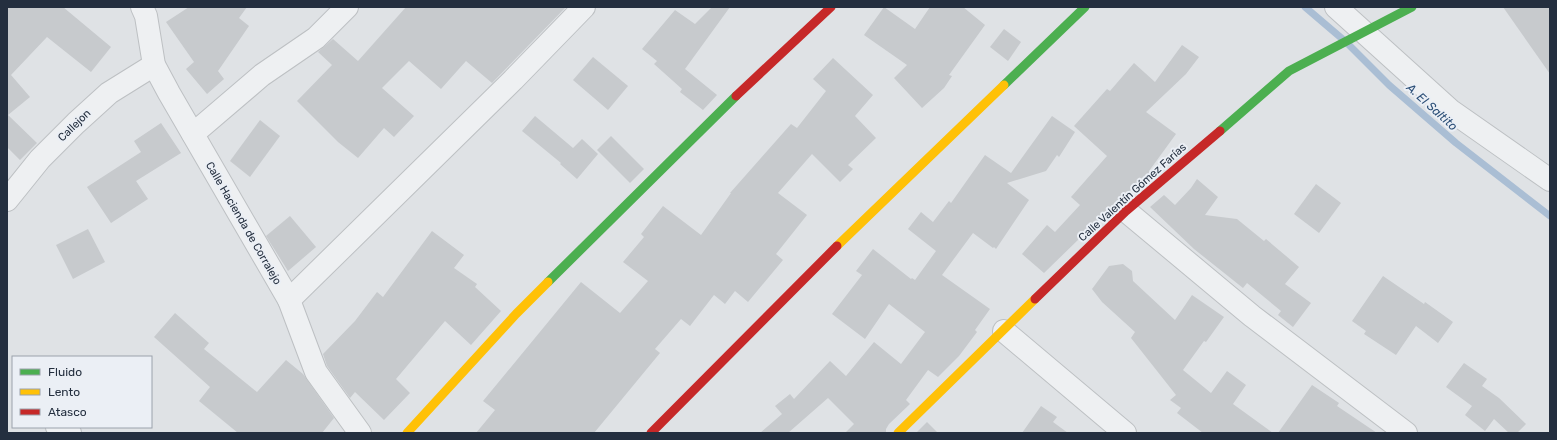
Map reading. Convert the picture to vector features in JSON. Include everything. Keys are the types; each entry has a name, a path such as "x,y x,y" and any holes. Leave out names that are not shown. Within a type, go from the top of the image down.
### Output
{"street":[{"name":"Calle Hacienda de Corralejo","path":"142,7 146,16 154,65 289,300 316,372 360,433"},
{"path":"193,134 262,76 316,38 347,7"},
{"path":"289,300 513,80 584,7"},
{"path":"407,433 516,314 724,107 831,7"},
{"path":"651,433 809,274 1085,7"},
{"path":"1336,7 1450,110 1550,180"},
{"name":"Calle Valentín Gómez Farías","path":"898,433 1126,211 1289,71 1412,7"},
{"name":"Callejon","path":"7,200 40,159 92,108 109,93 154,65"},
{"path":"1126,211 1252,316 1406,433"},
{"path":"1004,331 1125,433"},
{"path":"59,428 70,433"}],"building":[{"path":"7,7 63,7 111,47 91,72 47,37 11,75 30,97 8,115 37,143 20,160 7,147"},
{"path":"189,7 247,7 239,18 249,26 218,71 224,79 207,94 186,69 194,62 166,22"},
{"path":"406,7 566,7 492,83 466,61 441,89 409,61 382,88 414,116 394,137 384,128 358,158 338,142 297,101 332,65 318,52 333,39 358,61"},
{"path":"712,7 730,7 685,69 717,95 703,110 680,92 682,89 654,64 657,61 642,49 675,10 695,24"},
{"path":"884,7 915,29 930,7 963,7 985,25 949,75 952,76 944,88 922,108 894,78 907,65 864,35"},
{"path":"1503,7 1550,7 1550,74"},
{"path":"1004,29 1021,42 1008,61 990,47"},
{"path":"1182,45 1199,57 1186,74 1146,112 1176,134 1149,171 1151,173 1117,202 1044,273 1022,254 1047,225 1055,232 1080,205 1071,197 1107,156 1074,126 1107,89 1110,91 1134,63 1155,82"},
{"path":"593,57 628,86 608,110 573,80"},
{"path":"833,58 873,95 855,116 876,138 848,165 853,169 840,182 812,154 778,193 807,215 776,254 783,260 748,302 735,291 725,304 714,295 690,326 681,319 655,349 660,353 594,433 476,433 495,410 483,401 581,282 620,313 648,281 623,262 644,237 641,234 663,206 701,235 730,193 791,124 797,128 826,91 813,79"},
{"path":"535,116 573,148 582,139 598,154 577,179 560,164 561,163 522,131"},
{"path":"1052,116 1075,132 1059,157 1057,155 1046,171 1007,183 1029,200 996,249 973,233 942,275 990,309 975,330 977,332 959,356 938,377 928,370 906,400 910,404 889,424 886,429 886,433 845,433 854,424 828,398 788,433 760,433 782,414 775,406 790,394 794,399 830,361 846,376 874,342 901,364 925,332 889,304 865,339 832,314 862,275 856,271 873,249 911,279 912,278 915,280 936,251 908,229 921,212 933,222 949,201 951,203 985,155 1011,173"},
{"path":"260,120 280,136 250,177 230,161"},
{"path":"161,123 181,153 136,181 148,199 111,223 87,187 141,152 134,141"},
{"path":"611,136 644,169 630,183 597,150"},
{"path":"1197,179 1218,197 1205,215 1237,219 1264,241 1266,239 1299,267 1285,284 1311,303 1293,327 1278,315 1281,311 1247,283 1243,288 1194,249 1150,207 1164,195 1175,205 1191,188"},
{"path":"1316,184 1341,203 1319,233 1294,214"},
{"path":"290,216 316,247 288,271 266,236"},
{"path":"88,229 105,262 73,279 56,245"},
{"path":"432,231 464,255 454,268 477,284 475,287 501,311 471,345 445,321 396,379 410,393 384,420 355,392 350,398 327,366 323,354 355,321 377,292 383,297"},
{"path":"1123,264 1132,271 1133,281 1175,320 1192,295 1224,317 1183,370 1211,393 1227,371 1246,385 1233,404 1273,433 1203,433 1177,413 1181,408 1170,400 1176,395 1131,338 1135,332 1102,302 1092,289 1109,266"},
{"path":"1383,276 1424,304 1425,302 1453,322 1438,343 1416,326 1396,355 1364,334 1366,331 1352,321"},
{"path":"175,313 209,343 204,349 257,392 286,360 303,374 334,418 322,433 238,433 199,401 210,387 154,337"},
{"path":"1464,363 1487,379 1482,386 1499,398 1526,424 1517,433 1509,433 1494,419 1485,431 1465,415 1472,406 1446,387"},
{"path":"1312,385 1339,403 1337,406 1377,433 1278,433"},
{"path":"1041,406 1057,417 1053,422 1068,433 1022,433"},
{"path":"927,422 938,433 916,433"}],"waterway":[{"name":"A. El Saltito","path":"1305,7 1346,42 1389,85 1456,143 1550,216"}],"traffic: fast":[{"path":"1004,85 1085,7"},
{"path":"1220,131 1289,71 1412,7"},
{"path":"548,282 736,96"}],"traffic: slow":[{"path":"837,246 1004,85"},
{"path":"407,433 516,314 548,282"},
{"path":"898,433 1035,299"}],"traffic: jam":[{"path":"736,96 831,7"},
{"path":"1035,299 1126,211 1220,131"},
{"path":"651,433 837,246"}]}
